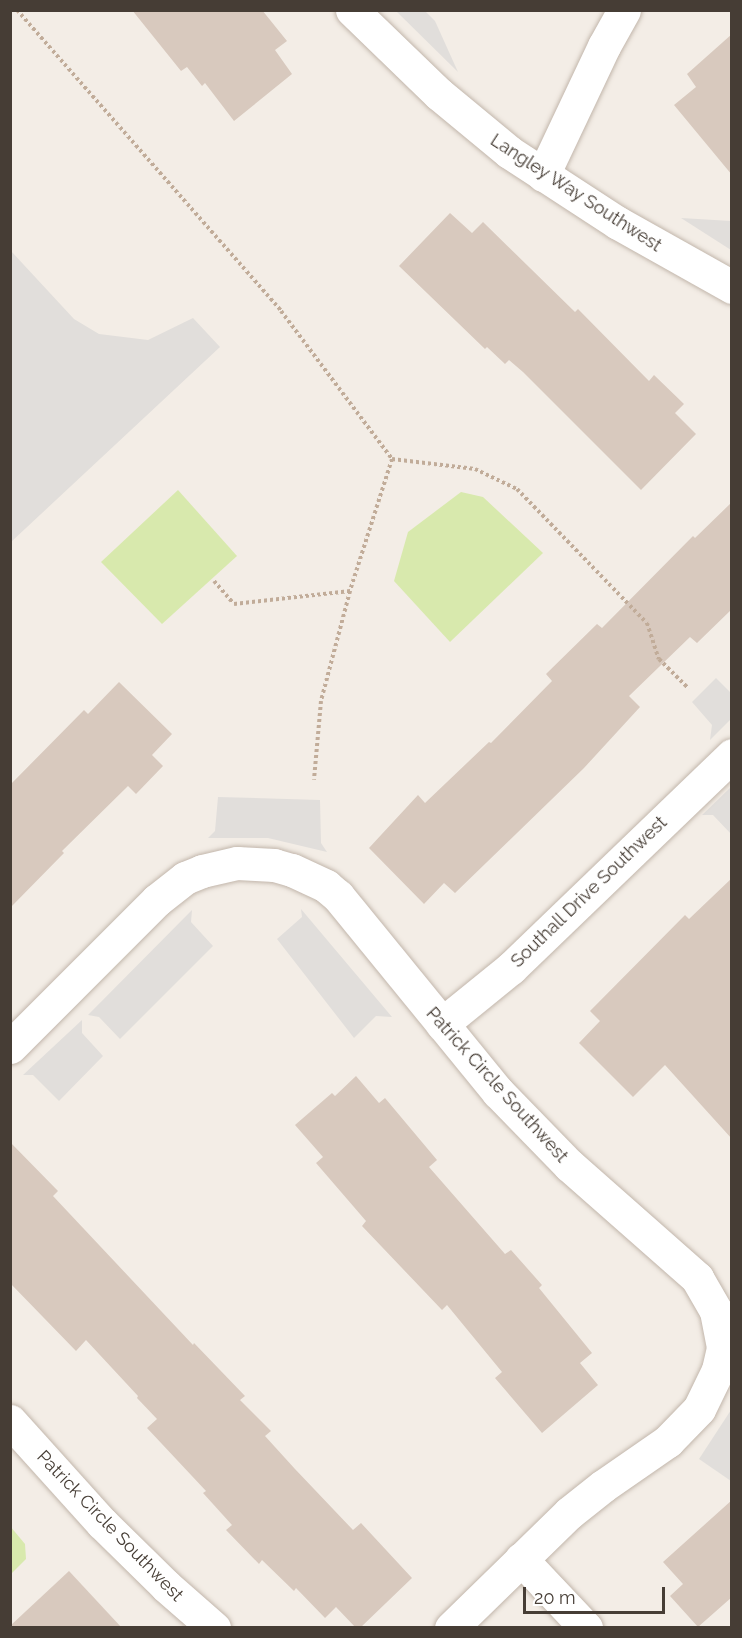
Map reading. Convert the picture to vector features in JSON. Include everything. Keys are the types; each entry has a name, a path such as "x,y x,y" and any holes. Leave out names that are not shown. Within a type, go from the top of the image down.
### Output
{"street":[{"name":"Langley Way Southwest","path":"352,10 439,94 483,132 543,175 618,223 732,287"},
{"path":"543,175 604,46 624,10"},
{"name":"Southall Drive Southwest","path":"442,1024 511,968 732,755"},
{"name":"Patrick Circle Southwest","path":"10,1047 170,888 202,871 237,863 274,865 310,877 326,886 360,920 408,985 498,1092 562,1159 697,1278 716,1311 723,1348 718,1370 699,1409 668,1441 578,1506 451,1628"},
{"name":"Patrick Circle Southwest","path":"10,1421 102,1523 166,1586 214,1628"},
{"path":"521,1559 586,1628"}],"path":[{"path":"17,10 281,311 392,459 475,469 517,489 647,623 659,658 688,689"},
{"path":"314,780 321,701 350,591 392,459"},
{"path":"214,581 234,604 350,591"}],"green space":[{"path":"178,490 237,556 162,624 101,562"},
{"path":"461,492 483,497 543,553 450,642 394,581 408,532"},
{"path":"10,1526 25,1544 26,1559 11,1574"}],"shaded area":[{"path":"396,11 425,11 435,21 458,72"},
{"path":"681,218 731,221 731,250"},
{"path":"11,251 74,319 99,334 148,340 193,318 220,347 11,542"},
{"path":"716,678 731,693 731,719 710,740 712,725 692,702"},
{"path":"731,787 731,834 713,815 702,815"},
{"path":"218,797 320,800 321,843 327,852 268,838 208,838 215,831"},
{"path":"301,909 392,1017 376,1016 354,1038 277,939 302,917"},
{"path":"192,910 191,922 213,946 120,1039 99,1017 88,1015"},
{"path":"82,1020 82,1033 103,1056 59,1101 33,1075 23,1075"},
{"path":"731,1410 732,1481 699,1459"}],"building":[{"path":"132,10 262,10 287,41 275,50 292,74 234,121 205,83 202,86 187,67 181,71"},
{"path":"732,34 732,175 674,105 696,87 687,74"},
{"path":"450,213 472,233 483,222 575,312 578,309 649,381 654,375 684,404 675,413 696,434 641,490 523,372 509,360 505,364 487,347 485,349 399,266"},
{"path":"732,502 732,609 697,643 690,637 629,696 640,707 584,768 455,893 444,883 424,904 369,848 418,795 425,803 489,742 491,743 552,681 546,674 597,624 602,628 693,536 695,538"},
{"path":"119,682 172,734 152,755 163,766 136,794 128,786 62,851 64,853 10,908 10,785 84,710 88,714"},
{"path":"732,878 732,1139 665,1065 633,1097 579,1043 600,1021 590,1011 685,915 689,919"},
{"path":"356,1076 379,1103 385,1098 437,1160 429,1167 505,1254 511,1250 542,1285 539,1288 592,1353 580,1363 598,1385 542,1433 495,1378 502,1372 447,1305 442,1310 362,1226 366,1221 316,1163 323,1157 295,1125 332,1093 335,1096"},
{"path":"10,1142 58,1191 53,1196 193,1345 194,1343 245,1396 240,1400 271,1431 265,1436 295,1469 353,1530 361,1523 412,1578 360,1628 356,1628 336,1607 325,1618 296,1588 294,1591 262,1560 259,1564 226,1530 232,1525 203,1493 206,1491 147,1428 157,1419 137,1398 138,1396 86,1340 76,1351 10,1283"},
{"path":"732,1500 732,1597 698,1627 670,1596 683,1584 663,1562"},
{"path":"69,1571 122,1628 10,1628 10,1626"}]}
